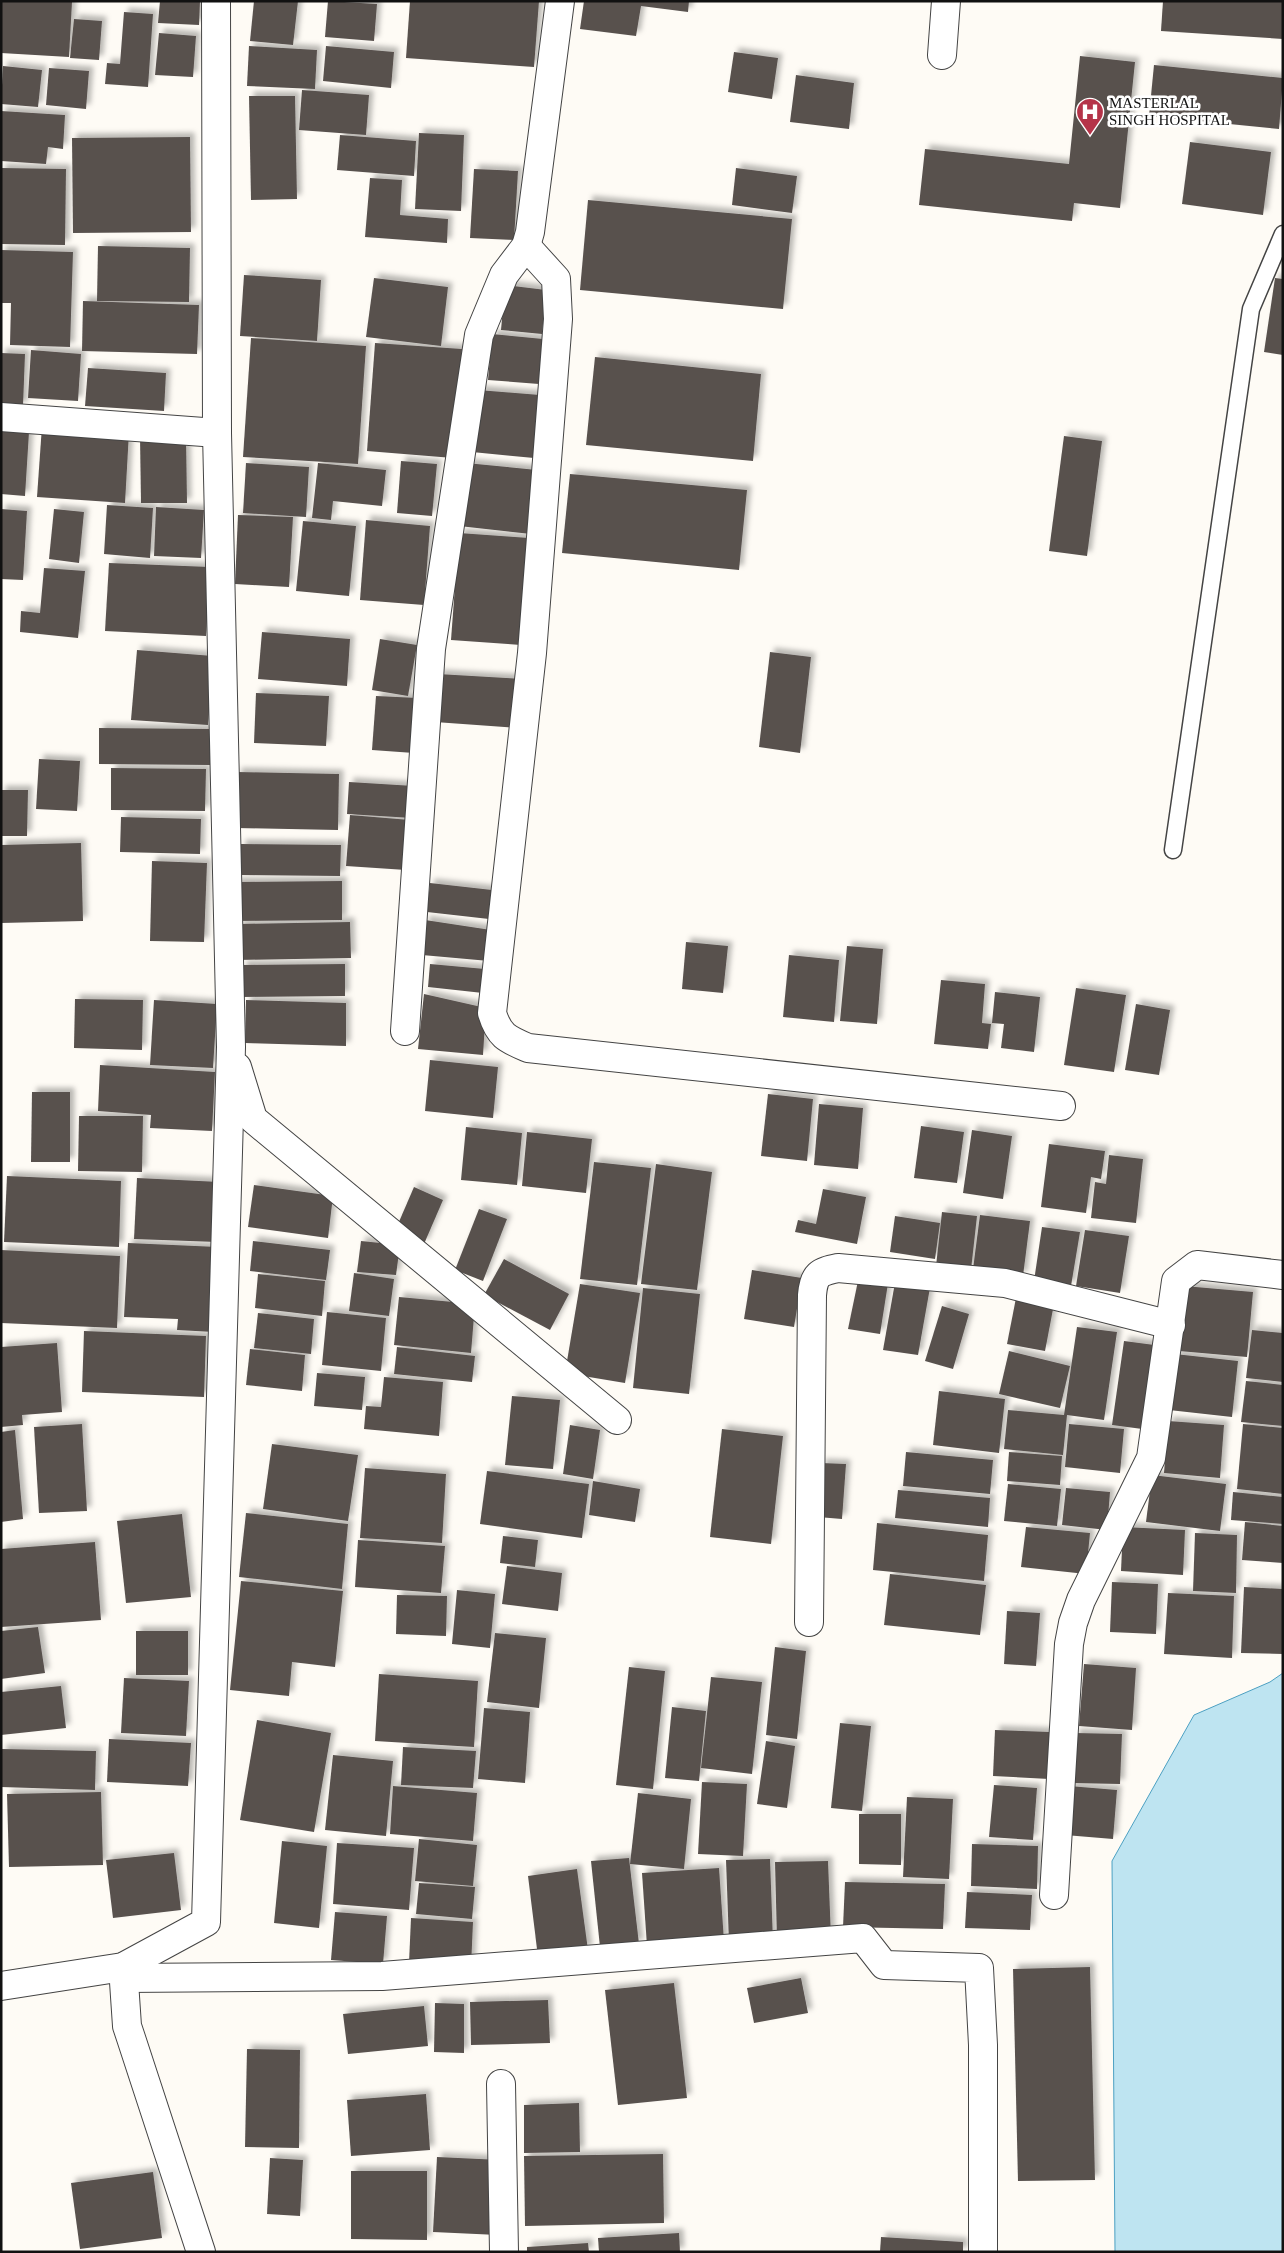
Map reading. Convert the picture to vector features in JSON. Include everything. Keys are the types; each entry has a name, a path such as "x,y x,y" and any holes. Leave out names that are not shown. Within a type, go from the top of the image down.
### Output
{"street":[{"path":"124,1977 206,1922 231,1046 217,433 216,1"},
{"path":"405,1031 431,649 479,336 504,275 526,246 530,232 560,1"},
{"path":"942,55 946,1"},
{"path":"526,246 556,279 558,319 532,653 492,1013 498,1030 514,1042 528,1048 1061,1106"},
{"path":"1,417 217,433"},
{"path":"231,1046 253,1120 617,1420"},
{"path":"1054,1895 1073,1622 1096,1566 1105,1552 1129,1498 1151,1458 1176,1280 1197,1265 1283,1275"},
{"path":"808,1622 812,1294 814,1281 822,1271 838,1268 1005,1284 1171,1325"},
{"path":"1,1986 124,1977 382,1976 863,1938 884,1965 979,1968 983,2045 984,2252"},
{"path":"124,1977 127,2026 201,2252"},
{"path":"501,2084 504,2252"}],"lane":[{"path":"1173,850 1251,309 1283,234"}],"water":[{"path":"1283,1673 1283,2252 1115,2252 1112,1861 1194,1715 1270,1682"}],"building":[{"path":"1,1 72,2 69,57 1,53"},
{"path":"160,1 200,1 199,25 158,23"},
{"path":"254,1 298,1 293,45 250,41"},
{"path":"328,1 377,4 374,41 325,37"},
{"path":"410,1 539,1 534,67 406,58"},
{"path":"584,1 689,1 688,12 641,6 636,36 580,29"},
{"path":"1163,1 1283,1 1283,39 1161,31"},
{"path":"124,12 153,14 148,87 105,84 107,63 120,64"},
{"path":"74,19 102,21 99,60 70,58"},
{"path":"159,33 196,36 193,77 155,75"},
{"path":"249,46 317,50 315,89 247,86"},
{"path":"326,46 394,52 391,88 323,81"},
{"path":"734,52 778,58 772,99 728,92"},
{"path":"1080,56 1135,62 1120,208 1074,203 1072,221 919,205 925,149 1069,164"},
{"path":"1154,65 1283,78 1279,129 1149,116"},
{"path":"3,66 42,70 38,107 1,104"},
{"path":"49,68 89,71 86,109 46,105"},
{"path":"796,75 854,83 849,129 790,122"},
{"path":"302,90 369,95 366,135 299,130"},
{"path":"249,96 295,96 297,199 251,200"},
{"path":"1,111 65,115 63,149 48,147 46,164 1,161"},
{"path":"419,133 464,135 461,211 415,209"},
{"path":"340,135 416,141 414,176 337,170"},
{"path":"190,137 191,232 73,233 72,138"},
{"path":"1190,142 1271,152 1263,215 1182,204"},
{"path":"1,168 66,169 65,245 1,244"},
{"path":"736,168 797,176 792,213 732,205"},
{"path":"474,169 518,171 514,240 470,238"},
{"path":"370,178 402,180 400,215 448,219 447,243 365,237"},
{"path":"588,200 792,219 783,309 580,290"},
{"path":"98,246 190,248 189,302 97,301"},
{"path":"1,250 73,252 70,347 10,345 11,303 1,303"},
{"path":"244,275 321,280 317,341 240,336"},
{"path":"374,278 448,287 441,346 366,337"},
{"path":"1275,278 1283,279 1283,355 1264,352"},
{"path":"505,285 546,290 542,334 501,330"},
{"path":"83,301 199,305 197,354 82,351"},
{"path":"492,334 543,339 539,384 488,380"},
{"path":"251,338 366,346 358,464 243,457"},
{"path":"375,343 462,349 453,458 367,451"},
{"path":"31,350 81,354 78,401 28,398"},
{"path":"1,353 25,354 23,406 1,405"},
{"path":"595,357 761,374 753,461 586,445"},
{"path":"88,368 166,373 164,411 85,406"},
{"path":"478,390 540,395 534,458 472,452"},
{"path":"42,426 129,432 125,503 37,497"},
{"path":"1,430 29,432 25,496 1,494"},
{"path":"140,436 186,437 187,503 141,503"},
{"path":"1064,436 1102,441 1087,556 1049,551"},
{"path":"401,461 437,464 432,516 397,513"},
{"path":"246,463 309,467 306,517 243,513"},
{"path":"318,463 386,470 382,506 333,501 331,520 312,518"},
{"path":"466,463 537,470 531,534 459,526"},
{"path":"570,474 747,490 739,570 562,553"},
{"path":"107,505 153,508 150,558 104,554"},
{"path":"156,507 204,510 201,558 154,556"},
{"path":"1,509 27,511 23,580 1,579"},
{"path":"54,509 84,512 79,563 49,559"},
{"path":"238,515 293,517 289,587 235,584"},
{"path":"366,520 430,526 424,605 360,600"},
{"path":"303,521 356,526 349,596 296,591"},
{"path":"459,533 529,538 521,645 451,640"},
{"path":"109,563 210,567 206,636 105,631"},
{"path":"44,568 85,571 78,638 20,632 21,611 40,613"},
{"path":"262,632 350,639 347,686 258,679"},
{"path":"380,639 417,645 408,696 372,690"},
{"path":"137,650 213,656 208,725 131,720"},
{"path":"770,652 811,657 800,753 759,747"},
{"path":"438,674 523,679 520,728 435,722"},
{"path":"256,693 329,696 326,746 254,743"},
{"path":"376,696 418,698 414,753 372,750"},
{"path":"99,728 211,729 210,765 99,764"},
{"path":"39,759 80,761 77,811 36,809"},
{"path":"111,768 206,769 205,811 111,810"},
{"path":"237,772 339,774 338,830 236,828"},
{"path":"349,782 414,786 412,818 347,814"},
{"path":"1,790 28,790 27,836 1,836"},
{"path":"350,815 410,820 406,870 346,866"},
{"path":"121,817 201,819 200,854 120,852"},
{"path":"81,843 83,921 1,923 1,845"},
{"path":"241,844 341,845 340,876 240,875"},
{"path":"152,861 207,863 204,942 150,941"},
{"path":"342,881 342,920 235,921 235,882"},
{"path":"430,883 492,890 489,919 427,912"},
{"path":"425,920 491,930 489,961 422,955"},
{"path":"350,922 351,958 238,960 238,924"},
{"path":"686,942 728,946 723,993 682,989"},
{"path":"847,946 883,949 877,1024 840,1021"},
{"path":"789,955 839,960 834,1022 783,1017"},
{"path":"345,964 345,996 242,997 242,965"},
{"path":"430,964 485,969 483,993 428,987"},
{"path":"941,980 985,984 982,1023 991,1024 988,1049 934,1044"},
{"path":"1076,988 1126,995 1114,1072 1064,1065"},
{"path":"995,992 1040,997 1034,1052 1001,1048 1004,1024 992,1023"},
{"path":"424,994 486,1008 483,1055 418,1049"},
{"path":"75,999 143,1000 142,1050 74,1048"},
{"path":"154,1000 217,1004 213,1068 150,1065"},
{"path":"246,1000 346,1003 346,1046 245,1043"},
{"path":"1136,1004 1170,1010 1159,1075 1125,1070"},
{"path":"430,1060 498,1067 493,1118 425,1111"},
{"path":"100,1065 215,1072 212,1131 150,1128 151,1115 98,1111"},
{"path":"32,1092 70,1092 70,1162 31,1162"},
{"path":"768,1094 813,1099 807,1161 761,1156"},
{"path":"819,1104 863,1108 858,1169 814,1165"},
{"path":"79,1116 143,1116 142,1172 78,1171"},
{"path":"921,1126 964,1132 957,1183 914,1178"},
{"path":"466,1127 522,1133 517,1185 461,1180"},
{"path":"972,1130 1012,1136 1003,1199 963,1193"},
{"path":"527,1132 592,1139 586,1193 522,1186"},
{"path":"1049,1144 1105,1151 1101,1179 1091,1177 1086,1213 1041,1207"},
{"path":"1109,1155 1143,1159 1136,1223 1091,1218 1095,1182 1106,1184"},
{"path":"594,1162 651,1168 637,1285 580,1279"},
{"path":"656,1164 712,1172 697,1290 641,1284"},
{"path":"7,1176 121,1181 119,1247 4,1242"},
{"path":"137,1178 220,1182 217,1242 134,1239"},
{"path":"254,1185 333,1196 328,1238 248,1227"},
{"path":"414,1187 443,1200 424,1244 395,1231"},
{"path":"823,1189 866,1197 857,1244 795,1232 798,1220 816,1224"},
{"path":"479,1209 507,1219 483,1281 455,1270"},
{"path":"942,1212 977,1216 971,1270 936,1266"},
{"path":"980,1215 1030,1221 1023,1276 973,1269"},
{"path":"895,1216 940,1223 935,1259 890,1252"},
{"path":"1042,1227 1080,1232 1071,1286 1034,1281"},
{"path":"1085,1230 1129,1236 1120,1293 1076,1286"},
{"path":"253,1241 330,1250 326,1280 250,1271"},
{"path":"361,1241 400,1245 396,1275 357,1272"},
{"path":"128,1243 218,1247 214,1332 177,1330 178,1319 124,1317"},
{"path":"1,1250 120,1256 117,1328 1,1323"},
{"path":"504,1259 569,1294 550,1330 484,1295"},
{"path":"752,1270 802,1278 794,1327 744,1319"},
{"path":"354,1273 394,1279 389,1316 349,1311"},
{"path":"258,1274 325,1281 322,1316 255,1308"},
{"path":"859,1276 889,1277 880,1334 848,1329"},
{"path":"896,1277 931,1282 918,1355 883,1350"},
{"path":"580,1284 640,1293 625,1383 565,1373"},
{"path":"1184,1286 1253,1292 1247,1357 1179,1351"},
{"path":"643,1288 700,1294 689,1394 633,1388"},
{"path":"399,1297 475,1304 471,1353 394,1345"},
{"path":"1016,1298 1054,1304 1045,1351 1007,1344"},
{"path":"942,1306 969,1314 953,1369 925,1361"},
{"path":"327,1312 386,1318 381,1371 322,1365"},
{"path":"258,1313 314,1319 311,1354 254,1348"},
{"path":"1077,1327 1117,1332 1104,1420 1067,1415 1063,1455 1004,1449 1008,1410 1064,1415"},
{"path":"1252,1330 1283,1333 1283,1382 1246,1378"},
{"path":"84,1331 206,1336 204,1397 82,1392"},
{"path":"1124,1341 1162,1346 1150,1430 1112,1425"},
{"path":"57,1343 62,1412 22,1415 23,1425 1,1427 1,1347"},
{"path":"397,1347 475,1356 472,1382 394,1374"},
{"path":"250,1349 305,1355 302,1391 246,1385"},
{"path":"1009,1351 1070,1366 1060,1408 999,1394"},
{"path":"1175,1354 1238,1361 1232,1417 1169,1410"},
{"path":"317,1373 365,1377 362,1410 314,1406"},
{"path":"384,1377 443,1382 439,1436 364,1429 366,1406 381,1407"},
{"path":"1246,1381 1283,1385 1283,1426 1241,1422"},
{"path":"939,1391 1005,1399 999,1453 933,1445"},
{"path":"512,1396 560,1400 553,1469 505,1465"},
{"path":"1168,1421 1224,1425 1220,1478 1164,1473"},
{"path":"82,1424 87,1511 39,1513 34,1427"},
{"path":"1069,1424 1124,1429 1120,1473 1065,1467"},
{"path":"1243,1424 1283,1428 1283,1494 1237,1489"},
{"path":"570,1425 600,1430 593,1479 563,1474"},
{"path":"722,1429 783,1436 771,1544 710,1537"},
{"path":"15,1430 23,1519 1,1522 1,1432"},
{"path":"272,1444 358,1455 348,1521 263,1509"},
{"path":"906,1452 993,1460 990,1494 903,1486"},
{"path":"1009,1452 1062,1456 1060,1485 1007,1481"},
{"path":"821,1463 846,1464 842,1519 818,1517"},
{"path":"365,1468 446,1474 442,1543 360,1538"},
{"path":"487,1471 589,1484 582,1538 480,1524"},
{"path":"1152,1475 1226,1484 1220,1531 1146,1522"},
{"path":"593,1481 640,1489 635,1522 589,1515"},
{"path":"1008,1484 1061,1489 1057,1526 1004,1521"},
{"path":"1066,1488 1110,1492 1107,1530 1062,1525"},
{"path":"898,1490 990,1498 988,1527 895,1518"},
{"path":"1233,1492 1283,1497 1283,1524 1231,1520"},
{"path":"246,1513 348,1524 342,1589 239,1577"},
{"path":"182,1514 191,1597 126,1603 117,1521"},
{"path":"1245,1522 1283,1526 1283,1563 1242,1560"},
{"path":"877,1523 988,1535 984,1581 873,1570"},
{"path":"1026,1527 1090,1533 1086,1574 1021,1567"},
{"path":"1123,1527 1185,1530 1183,1575 1121,1571"},
{"path":"1195,1533 1237,1535 1236,1593 1193,1591"},
{"path":"503,1536 538,1540 535,1567 500,1563"},
{"path":"358,1540 445,1546 441,1593 355,1587"},
{"path":"95,1542 101,1620 1,1627 1,1549"},
{"path":"507,1566 562,1573 558,1611 502,1604"},
{"path":"890,1574 986,1585 980,1635 884,1625"},
{"path":"241,1581 343,1591 335,1667 292,1662 289,1696 230,1690"},
{"path":"1112,1582 1158,1584 1156,1634 1110,1632"},
{"path":"1244,1587 1283,1589 1283,1654 1241,1653"},
{"path":"457,1590 495,1594 490,1648 452,1644"},
{"path":"1168,1593 1234,1596 1232,1658 1164,1654"},
{"path":"397,1595 447,1596 446,1636 396,1634"},
{"path":"1007,1611 1040,1613 1036,1666 1004,1664"},
{"path":"38,1627 45,1673 1,1679 1,1631"},
{"path":"136,1631 188,1631 188,1675 136,1675"},
{"path":"495,1633 546,1638 539,1708 487,1702"},
{"path":"775,1647 806,1651 797,1739 766,1735"},
{"path":"1084,1664 1136,1668 1132,1730 1079,1726"},
{"path":"629,1667 665,1671 653,1789 616,1785"},
{"path":"379,1674 478,1681 474,1747 375,1741"},
{"path":"711,1677 762,1682 752,1774 701,1768"},
{"path":"124,1678 189,1681 186,1736 121,1733"},
{"path":"61,1686 66,1728 1,1735 1,1692"},
{"path":"672,1707 706,1711 699,1781 665,1778"},
{"path":"484,1708 530,1712 525,1783 478,1779"},
{"path":"257,1720 331,1733 314,1832 240,1820"},
{"path":"840,1723 871,1726 862,1811 831,1808"},
{"path":"995,1730 1050,1732 1049,1779 993,1776"},
{"path":"1075,1733 1122,1734 1120,1784 1072,1783"},
{"path":"109,1739 191,1743 188,1786 107,1782"},
{"path":"766,1741 795,1746 787,1808 757,1804"},
{"path":"403,1747 476,1751 473,1788 401,1785"},
{"path":"2,1749 96,1751 95,1790 1,1787"},
{"path":"333,1755 393,1761 386,1836 325,1830"},
{"path":"702,1782 747,1784 743,1856 698,1854"},
{"path":"994,1785 1037,1788 1033,1840 989,1837"},
{"path":"393,1786 477,1793 473,1841 390,1834"},
{"path":"1069,1786 1117,1790 1113,1839 1065,1835"},
{"path":"101,1792 103,1865 9,1867 7,1794"},
{"path":"638,1793 691,1799 684,1869 630,1864"},
{"path":"907,1797 953,1799 949,1879 903,1877"},
{"path":"859,1814 901,1814 901,1865 859,1864"},
{"path":"419,1839 477,1845 473,1886 415,1881"},
{"path":"282,1841 327,1846 319,1928 274,1923"},
{"path":"337,1843 414,1848 409,1910 333,1904"},
{"path":"972,1844 1038,1846 1037,1889 971,1886"},
{"path":"174,1853 181,1910 113,1918 106,1860"},
{"path":"629,1858 639,1944 600,1947 591,1861"},
{"path":"770,1859 773,1942 729,1943 726,1860"},
{"path":"828,1861 831,1938 777,1940 775,1862"},
{"path":"719,1868 724,1941 647,1946 642,1873"},
{"path":"577,1869 588,1950 538,1957 528,1876"},
{"path":"845,1882 945,1884 943,1929 843,1927"},
{"path":"419,1883 475,1887 472,1919 416,1914"},
{"path":"967,1892 1032,1895 1030,1930 965,1928"},
{"path":"335,1912 387,1916 383,1964 331,1960"},
{"path":"411,1918 473,1922 471,1967 409,1963"},
{"path":"1090,1967 1095,2180 1018,2181 1013,1969"},
{"path":"801,1978 808,2013 754,2023 747,1988"},
{"path":"674,1983 687,2098 618,2105 605,1990"},
{"path":"548,2000 550,2043 471,2045 470,2002"},
{"path":"435,2003 464,2004 464,2053 434,2052"},
{"path":"424,2006 428,2046 348,2054 343,2014"},
{"path":"247,2049 300,2050 299,2148 245,2147"},
{"path":"426,2094 430,2150 351,2156 347,2100"},
{"path":"579,2103 580,2152 524,2153 524,2105"},
{"path":"663,2154 664,2223 525,2226 524,2156"},
{"path":"437,2157 501,2160 498,2235 433,2232"},
{"path":"270,2158 303,2160 300,2216 267,2214"},
{"path":"351,2171 427,2171 427,2240 351,2239"},
{"path":"153,2172 162,2238 80,2249 71,2183"},
{"path":"679,2233 680,2252 599,2252 598,2238"},
{"path":"881,2237 963,2242 963,2252 880,2252"},
{"path":"588,2243 589,2252 527,2252 527,2247"}],"place":[{"name":"MASTERLAL SINGH HOSPITAL","path":"1090,136"}]}
